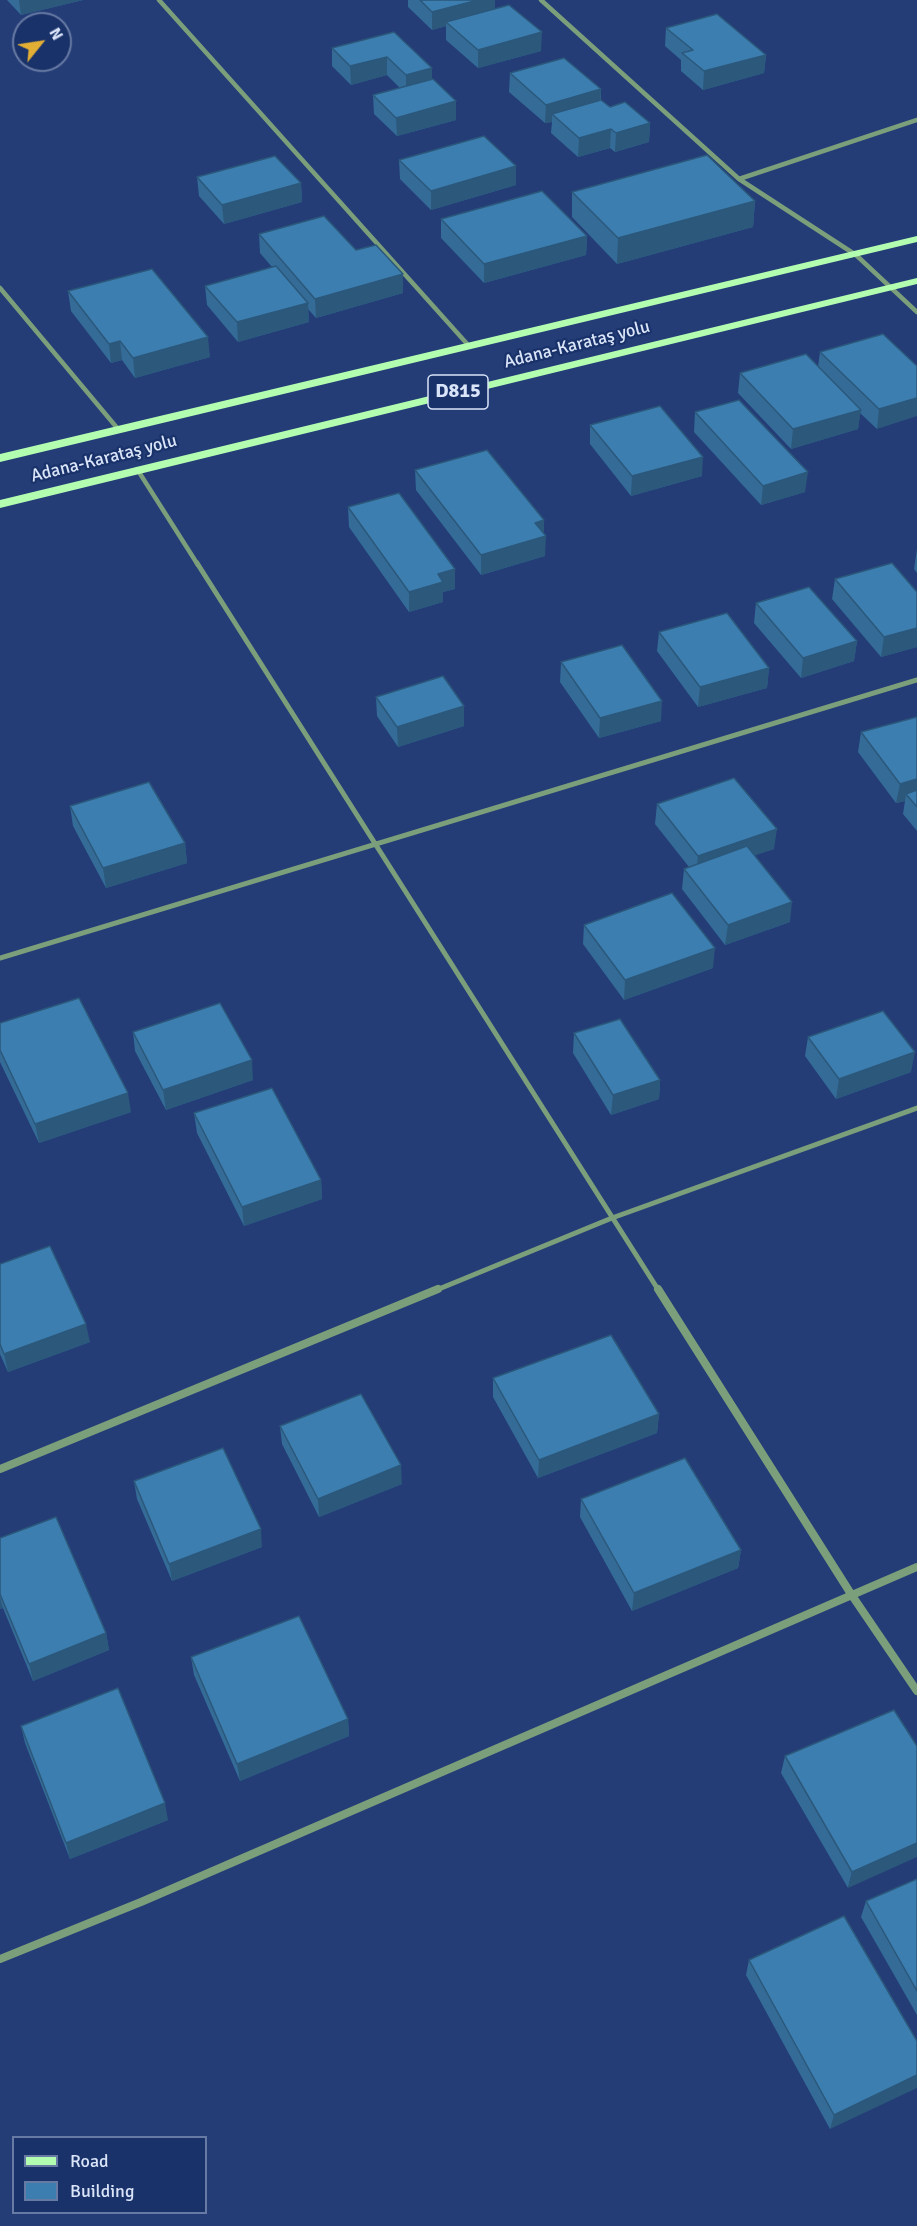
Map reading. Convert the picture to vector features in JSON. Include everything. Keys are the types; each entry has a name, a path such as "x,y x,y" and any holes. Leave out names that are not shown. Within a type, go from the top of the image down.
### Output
{"main road":[{"name":"Adana-Karataş yolu","path":"0,458 917,239"},
{"name":"Adana-Karataş yolu","path":"0,504 136,469 917,281"}],"street":[{"path":"159,0 469,346"},
{"path":"541,0 739,179 856,255 917,312"},
{"path":"739,179 917,120"},
{"path":"0,288 118,429"},
{"path":"136,469 851,1594 917,1691"},
{"path":"0,958 917,680"},
{"path":"0,1469 612,1218 917,1108"},
{"path":"0,1959 152,1897 917,1567"}],"building":[{"path":"420,0 478,0 432,12"},
{"path":"509,5 542,32 478,50 446,22"},
{"path":"717,14 766,55 704,71 682,53 693,50 666,28"},
{"path":"394,32 432,68 406,75 387,57 350,66 332,48"},
{"path":"564,58 601,89 546,105 510,73"},
{"path":"433,79 456,101 396,118 373,95"},
{"path":"601,100 610,107 625,102 650,123 616,133 611,129 579,138 552,114"},
{"path":"484,136 516,166 431,191 399,160"},
{"path":"707,155 755,201 618,238 572,192"},
{"path":"275,156 301,183 222,205 197,177"},
{"path":"542,191 587,236 484,264 441,219"},
{"path":"324,216 356,250 376,245 403,274 315,299 259,234"},
{"path":"276,266 308,303 237,322 205,286"},
{"path":"152,269 208,337 133,358 120,341 109,344 68,291"},
{"path":"883,334 917,366 917,398 879,409 820,352"},
{"path":"806,354 861,410 793,429 740,373"},
{"path":"739,400 808,472 763,486 695,412"},
{"path":"660,406 703,457 632,476 590,425"},
{"path":"487,450 544,520 535,523 546,536 481,555 415,470"},
{"path":"399,493 455,569 438,574 443,582 409,592 348,507"},
{"path":"892,563 917,592 917,628 884,637 835,579"},
{"path":"809,587 857,641 803,658 756,603"},
{"path":"727,613 769,668 700,687 659,632"},
{"path":"622,645 662,701 600,718 561,662"},
{"path":"443,676 464,706 397,727 376,697"},
{"path":"917,717 917,779 900,784 861,732"},
{"path":"734,778 777,829 698,856 657,804"},
{"path":"149,782 185,843 103,868 70,806"},
{"path":"917,790 917,807 906,794"},
{"path":"747,846 792,902 728,925 684,869"},
{"path":"672,893 715,948 625,980 584,925"},
{"path":"79,998 128,1093 35,1124 0,1050 0,1023"},
{"path":"220,1003 252,1060 163,1090 133,1032"},
{"path":"883,1011 915,1052 839,1079 808,1037"},
{"path":"620,1019 660,1080 613,1095 574,1033"},
{"path":"272,1088 321,1180 242,1207 194,1113"},
{"path":"50,1246 86,1324 4,1354 0,1344 0,1264"},
{"path":"611,1335 659,1414 539,1460 493,1378"},
{"path":"361,1394 401,1465 318,1499 280,1426"},
{"path":"223,1448 261,1529 169,1564 134,1481"},
{"path":"685,1458 741,1550 634,1593 581,1499"},
{"path":"56,1517 106,1633 29,1664 0,1594 0,1538"},
{"path":"299,1616 348,1719 237,1764 191,1657"},
{"path":"118,1688 165,1803 66,1843 21,1726"},
{"path":"894,1710 917,1746 917,1843 852,1872 785,1756"},
{"path":"917,1879 917,1991 866,1901"},
{"path":"844,1916 917,2041 917,2075 834,2115 749,1960"}]}
